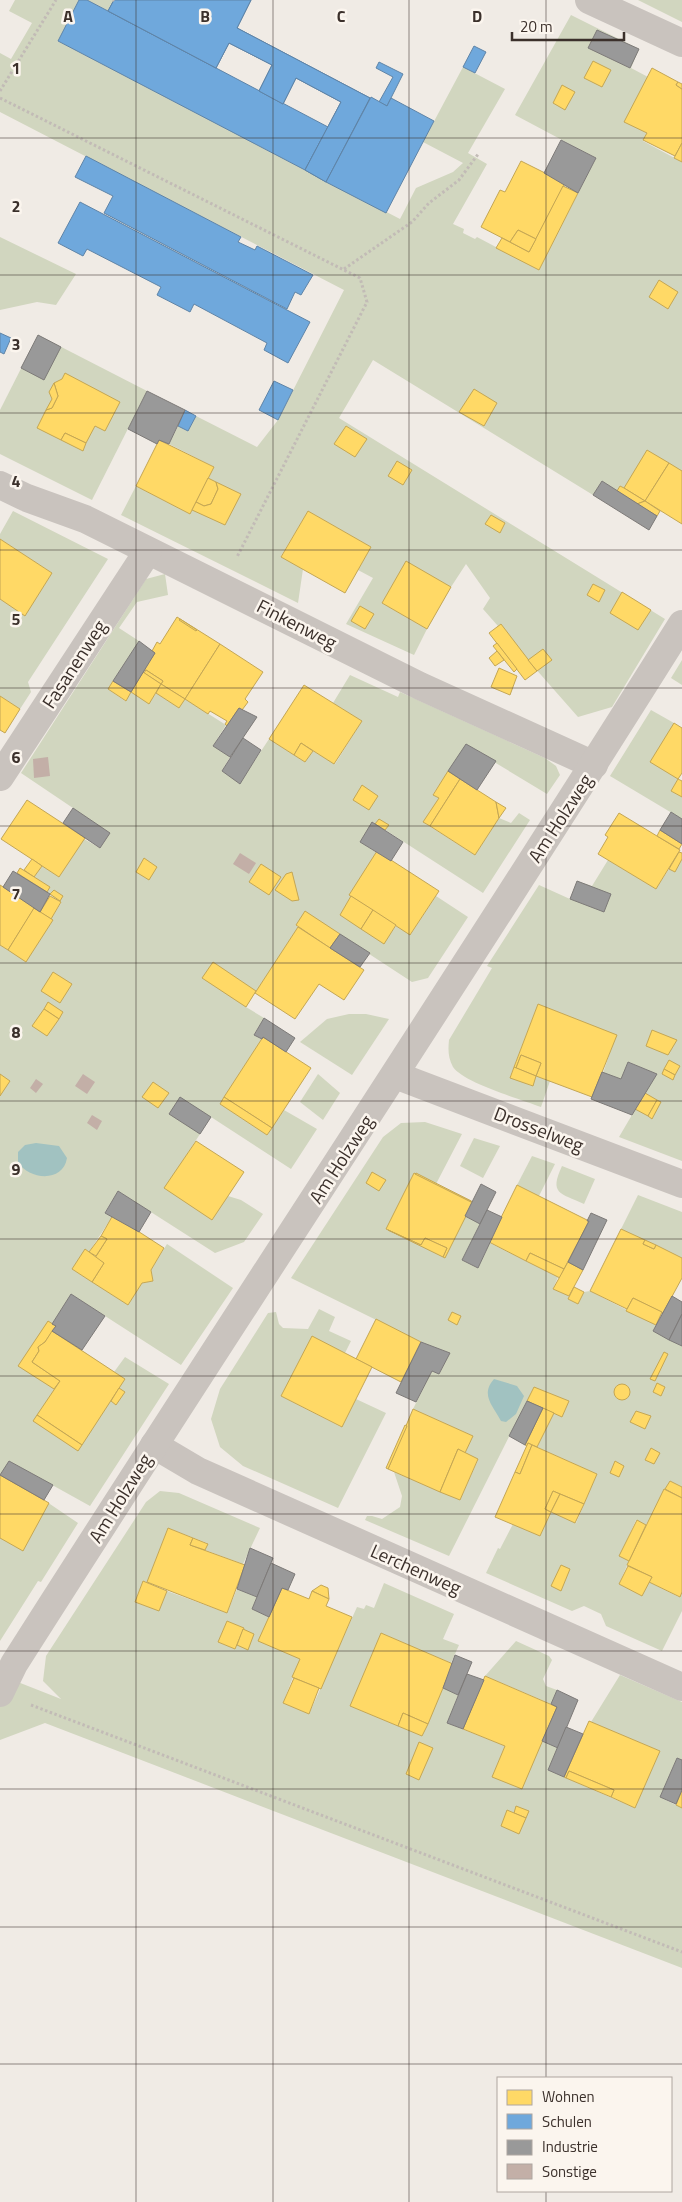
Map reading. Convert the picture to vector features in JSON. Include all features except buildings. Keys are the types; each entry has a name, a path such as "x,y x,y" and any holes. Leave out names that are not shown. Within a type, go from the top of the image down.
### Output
{"street":[{"path":"589,0 682,43"},
{"name":"Finkenweg","path":"0,485 27,498 86,519 420,686 594,765"},
{"name":"Fasanenweg","path":"0,777 148,551"},
{"name":"Am Holzweg","path":"0,1693 14,1664 154,1444 396,1075 682,624"},
{"name":"Drosselweg","path":"396,1075 682,1184"},
{"name":"Lerchenweg","path":"154,1444 198,1471 682,1687"}],"path":[{"path":"0,91 56,0"},
{"path":"0,98 360,278 367,302 222,587"},
{"path":"344,269 412,222 429,203 459,180 479,153"},
{"path":"0,1693 682,1952"}],"green space":[{"path":"15,0 79,0 58,41 400,219 416,188 453,172 463,163 423,142 463,67 505,89 468,153 487,164 453,224 464,229 463,233 475,239 477,237 539,270 596,158 515,115 571,15 639,49 631,68 648,77 647,133 643,141 682,162 682,471 624,488 620,486 617,491 602,481 593,495 373,360 339,418 665,619 612,707 578,717 483,609 490,598 466,564 451,587 406,562 382,603 427,629 414,655 346,624 373,578 358,570 371,547 308,511 281,556 303,569 298,603 121,515 136,486 190,514 214,467 169,444 178,426 188,431 196,416 257,447 278,420 344,290 0,112 0,53 11,59 32,23 9,11"},
{"path":"87,0 114,0 108,11"},
{"path":"638,0 682,0 682,22"},
{"path":"0,237 76,274 56,305 37,302 0,310"},
{"path":"38,335 147,391 92,500 0,454 0,410"},
{"path":"13,511 108,559 28,682 31,692 20,709 0,696 0,599 25,615 52,573 0,539 0,534"},
{"path":"165,574 168,595 137,602 119,628 139,641 108,689 125,701 131,692 149,703 156,693 179,708 185,699 226,725 213,746 230,757 222,771 240,783 269,739 305,762 313,751 335,764 362,721 333,703 350,675 398,697 400,692 545,758 556,766 560,775 547,794 466,745 433,794 439,798 423,822 475,855 499,818 511,823 519,813 530,820 483,893 373,822 360,842 377,853 349,895 351,896 340,915 384,943 396,926 411,934 436,896 468,917 428,978 412,982 305,912 296,925 298,927 246,1007 264,1018 254,1034 262,1039 220,1104 267,1135 284,1110 317,1129 291,1169 211,1117 165,1188 212,1220 228,1196 241,1200 263,1214 244,1242 215,1253 118,1191 105,1212 112,1217 89,1252 85,1250 72,1269 128,1305 142,1283 153,1281 151,1270 167,1244 233,1288 181,1365 71,1294 52,1324 53,1331 114,1372 125,1357 169,1384 90,1506 9,1461 1,1475 44,1500 78,1523 41,1582 38,1581 0,1641 0,945 26,961 53,920 51,919 61,903 47,892 50,887 34,877 42,866 59,877 84,839 100,848 110,833 21,773 146,579"},
{"path":"682,660 682,685 671,678"},
{"path":"651,710 674,723 678,779 671,791 682,797 682,819 610,776"},
{"path":"682,859 682,1161 619,1137 656,1074 629,1062 621,1079 603,1073 616,1035 538,1004 510,1077 532,1086 536,1076 550,1081 541,1107 480,1085 459,1073 453,1067 449,1054 449,1040 492,968 487,966 539,885 570,899 577,881 592,886 608,860 656,889 669,869 675,871"},
{"path":"349,1014 366,1014 389,1019 352,1075 300,1042 327,1019"},
{"path":"318,1074 340,1093 323,1120 300,1102"},
{"path":"425,1122 462,1134 436,1184 414,1173 387,1229 445,1257 465,1216 480,1224 462,1260 478,1268 490,1243 558,1277 553,1289 569,1296 568,1299 578,1304 584,1292 590,1291 656,1325 653,1331 682,1346 682,1487 670,1481 646,1525 636,1520 620,1556 629,1561 619,1584 642,1596 649,1582 679,1597 682,1592 682,1611 662,1651 606,1626 601,1614 584,1606 572,1611 486,1573 498,1548 500,1549 513,1524 540,1536 551,1512 576,1523 597,1474 537,1447 554,1413 562,1417 569,1401 534,1387 449,1556 365,1520 367,1516 382,1519 400,1507 402,1496 394,1472 460,1500 478,1460 465,1453 473,1436 413,1409 432,1371 439,1374 450,1353 421,1342 291,1278 383,1137 401,1123"},
{"path":"474,1138 500,1146 483,1178 460,1166"},
{"path":"532,1156 555,1164 539,1196 517,1185"},
{"path":"562,1166 595,1179 584,1204 563,1195 559,1191 557,1182"},
{"path":"638,1195 682,1212 682,1258 621,1229"},
{"path":"319,1309 335,1317 329,1331 351,1341 345,1353 312,1337 281,1396 341,1427 356,1399 386,1413 338,1508 243,1466 220,1447 211,1419 220,1389 268,1313 276,1312 279,1324 283,1328 308,1329"},
{"path":"160,1491 179,1493 260,1528 243,1564 205,1550 207,1543 168,1528 147,1582 143,1581 135,1602 159,1611 167,1591 227,1613 237,1589 257,1597 252,1609 269,1617 259,1641 300,1659 283,1703 309,1714 357,1607 364,1609 366,1605 374,1608 384,1583 454,1614 443,1639 459,1645 451,1663 381,1633 350,1706 422,1736 443,1688 458,1695 447,1723 505,1746 492,1777 542,1741 558,1748 548,1770 635,1808 660,1751 591,1722 620,1675 682,1702 682,1760 677,1758 660,1797 682,1808 682,1968 45,1723 0,1740 0,1675 61,1699 43,1681 46,1656 146,1502","holes":["227,1621 244,1628 235,1649 218,1642"]},
{"path":"516,1641 549,1656 552,1660 543,1679 546,1686 557,1690 551,1704 485,1676"}],"water":[{"path":"36,1143 59,1146 67,1158 59,1172 53,1175 37,1175 23,1168 18,1162 18,1152 25,1145"},
{"path":"494,1379 517,1386 524,1396 516,1414 506,1422 501,1421 489,1400 488,1390"}]}
